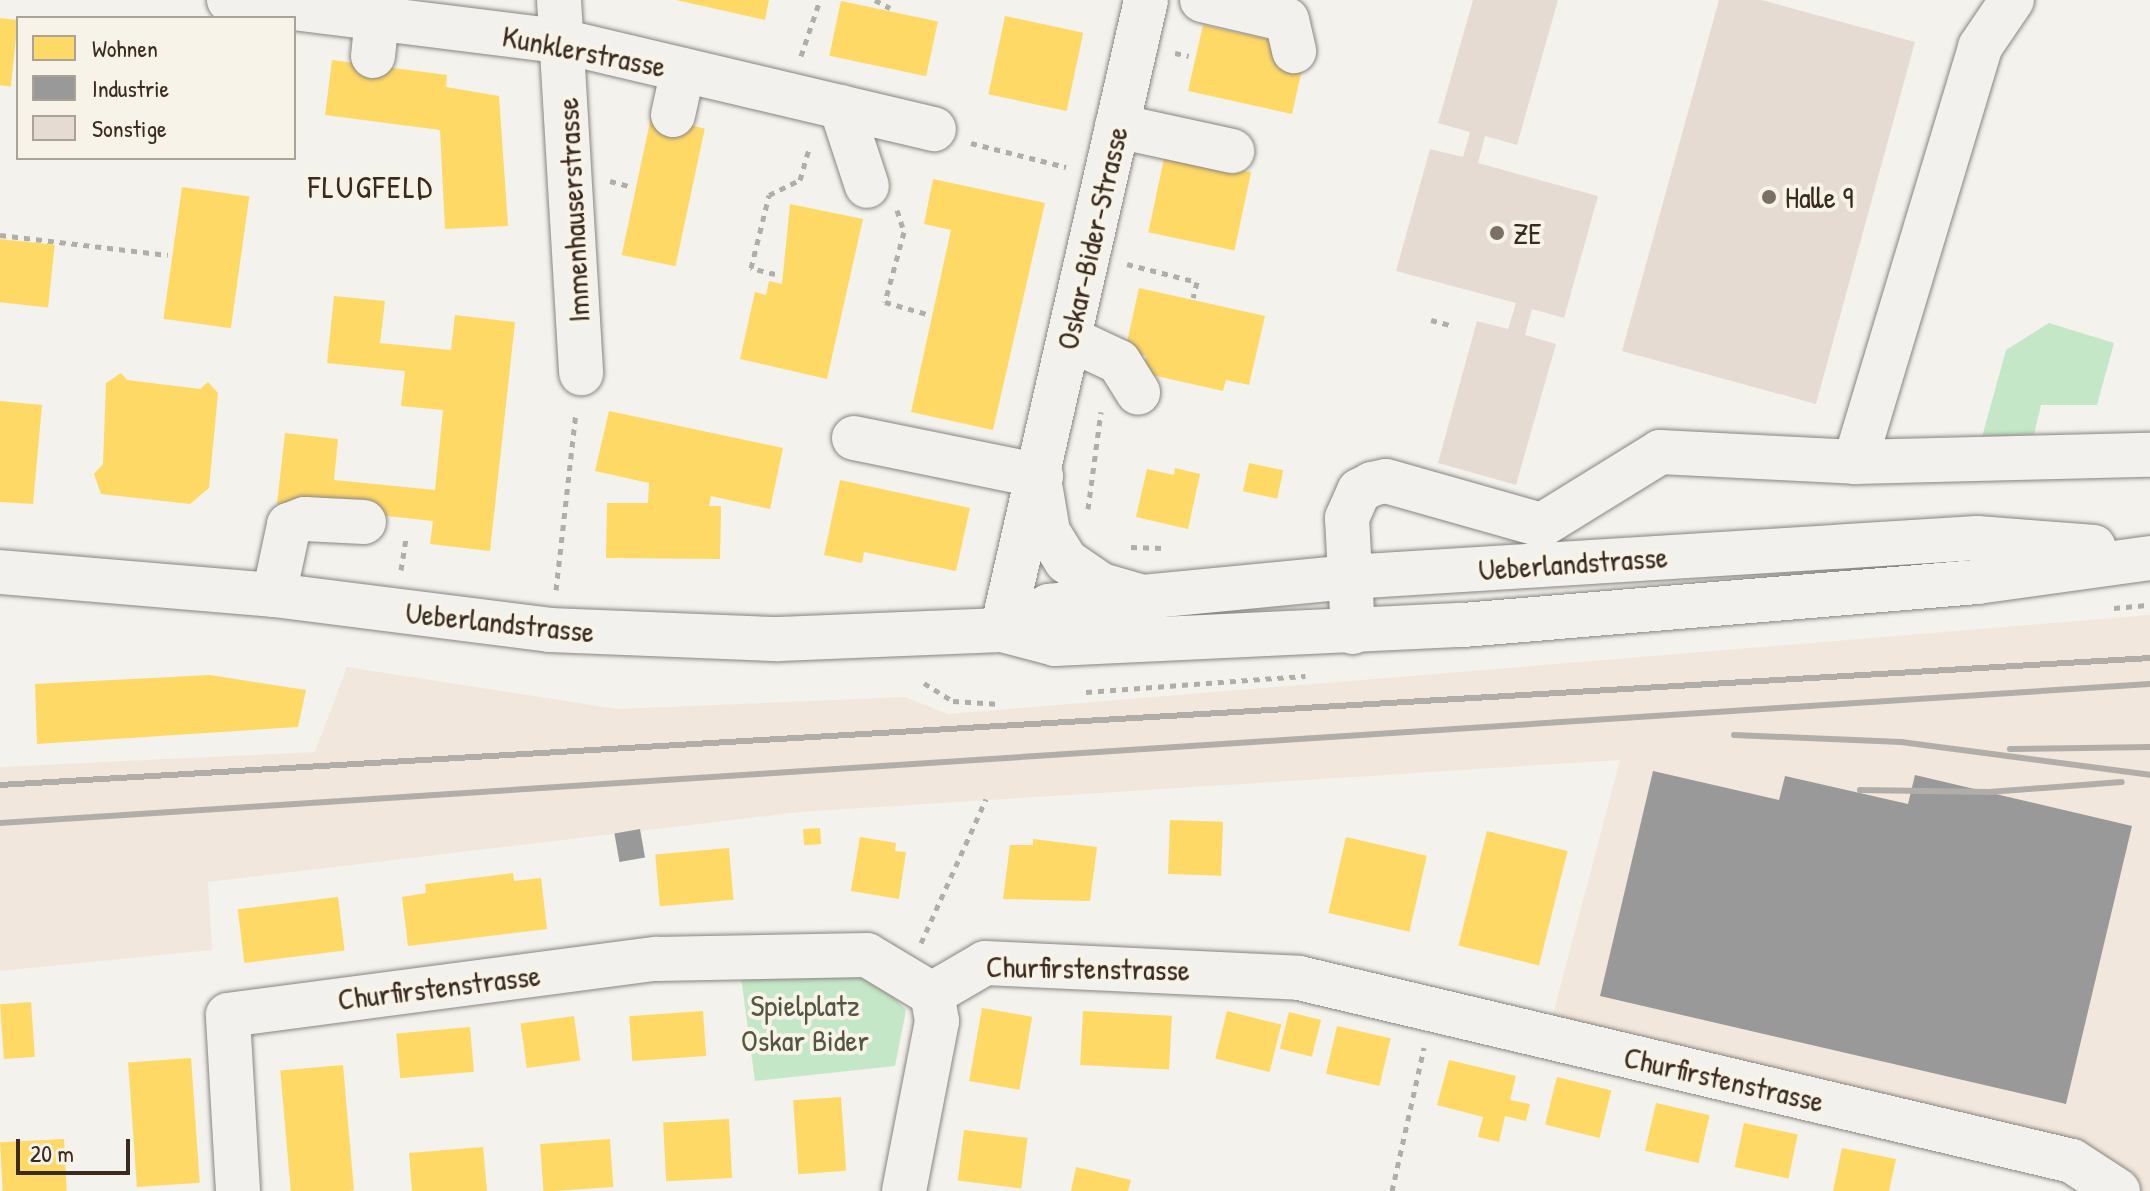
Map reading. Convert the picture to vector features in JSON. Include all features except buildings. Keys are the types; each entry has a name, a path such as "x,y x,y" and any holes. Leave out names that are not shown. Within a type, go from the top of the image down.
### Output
{"street":[{"name":"Immenhauserstrasse","path":"559,0 565,42 581,373"},
{"name":"Oskar-Bider-Strasse","path":"1002,630 1041,476 1146,0"},
{"path":"1202,0 1287,20 1294,51"},
{"path":"1855,462 1980,47 2012,0"},
{"name":"Kunklerstrasse","path":"251,7 288,16"},
{"name":"Kunklerstrasse","path":"296,18 375,37 565,42 934,129"},
{"path":"673,115 683,70"},
{"path":"817,102 880,190"},
{"path":"1117,126 1232,151"},
{"path":"1070,339 1119,362 1119,396"},
{"path":"854,438 1041,476"},
{"path":"1353,632 1347,518 1359,491 1372,484 1386,481 1542,525 1660,452 1855,462 2150,455"},
{"name":"Oskar-Bider-Strasse","path":"1041,476 1048,532 1066,561 1101,585 1137,595"},
{"path":"274,595 289,525 305,519 364,522"},
{"name":"Ueberlandstrasse","path":"1002,630 1049,606 1137,595 1349,577 1977,538 2150,552"},
{"name":"Ueberlandstrasse","path":"0,572 274,595 550,630 764,639 1002,630 1055,644 1353,632 1977,582 2150,558"},
{"name":"Churfirstenstrasse","path":"238,1191 228,1015 656,959 867,955 932,994 985,963 1138,966 1299,978 2072,1161 2118,1191"},
{"path":"904,1191 937,1021 932,994"}],"path":[{"path":"775,274 751,268 769,195 800,180 817,102 820,0"},
{"path":"875,0 890,8"},
{"path":"934,129 1106,176"},
{"path":"880,190 904,232 885,302 927,314"},
{"path":"0,235 168,255"},
{"path":"1110,260 1197,282 1193,298"},
{"path":"1431,320 1450,325"},
{"path":"550,630 581,373"},
{"path":"1085,524 1119,396"},
{"path":"400,575 406,539"},
{"path":"1122,545 1163,548"},
{"path":"1086,692 1302,677"},
{"path":"924,683 953,701 1000,704"},
{"path":"923,937 986,799"},
{"path":"1392,1191 1433,1008"}],"shaded area":[{"path":"2150,615 2150,1191 2118,1191 1547,1037 1620,760 800,812 208,882 212,950 0,971 0,767 315,752 347,667 617,709 905,697 948,714"}],"green space":[{"path":"2049,323 2114,343 2097,405 2041,405 2034,434 1982,437 2006,350"},
{"name":"Spielplatz Oskar Bider","path":"740,970 868,970 906,1010 895,1066 755,1081"}],"railway":[{"path":"0,785 2150,658"},
{"path":"0,823 2150,684"},
{"path":"1734,735 1901,742 2150,775"},
{"path":"2010,749 2150,747"},
{"path":"1860,790 1989,792 2122,782"}],"place":[{"name":"Halle 9","path":"1769,197"},
{"name":"ZE","path":"1497,233"}],"district":[{"name":"FLUGFELD","path":"371,187"}]}
